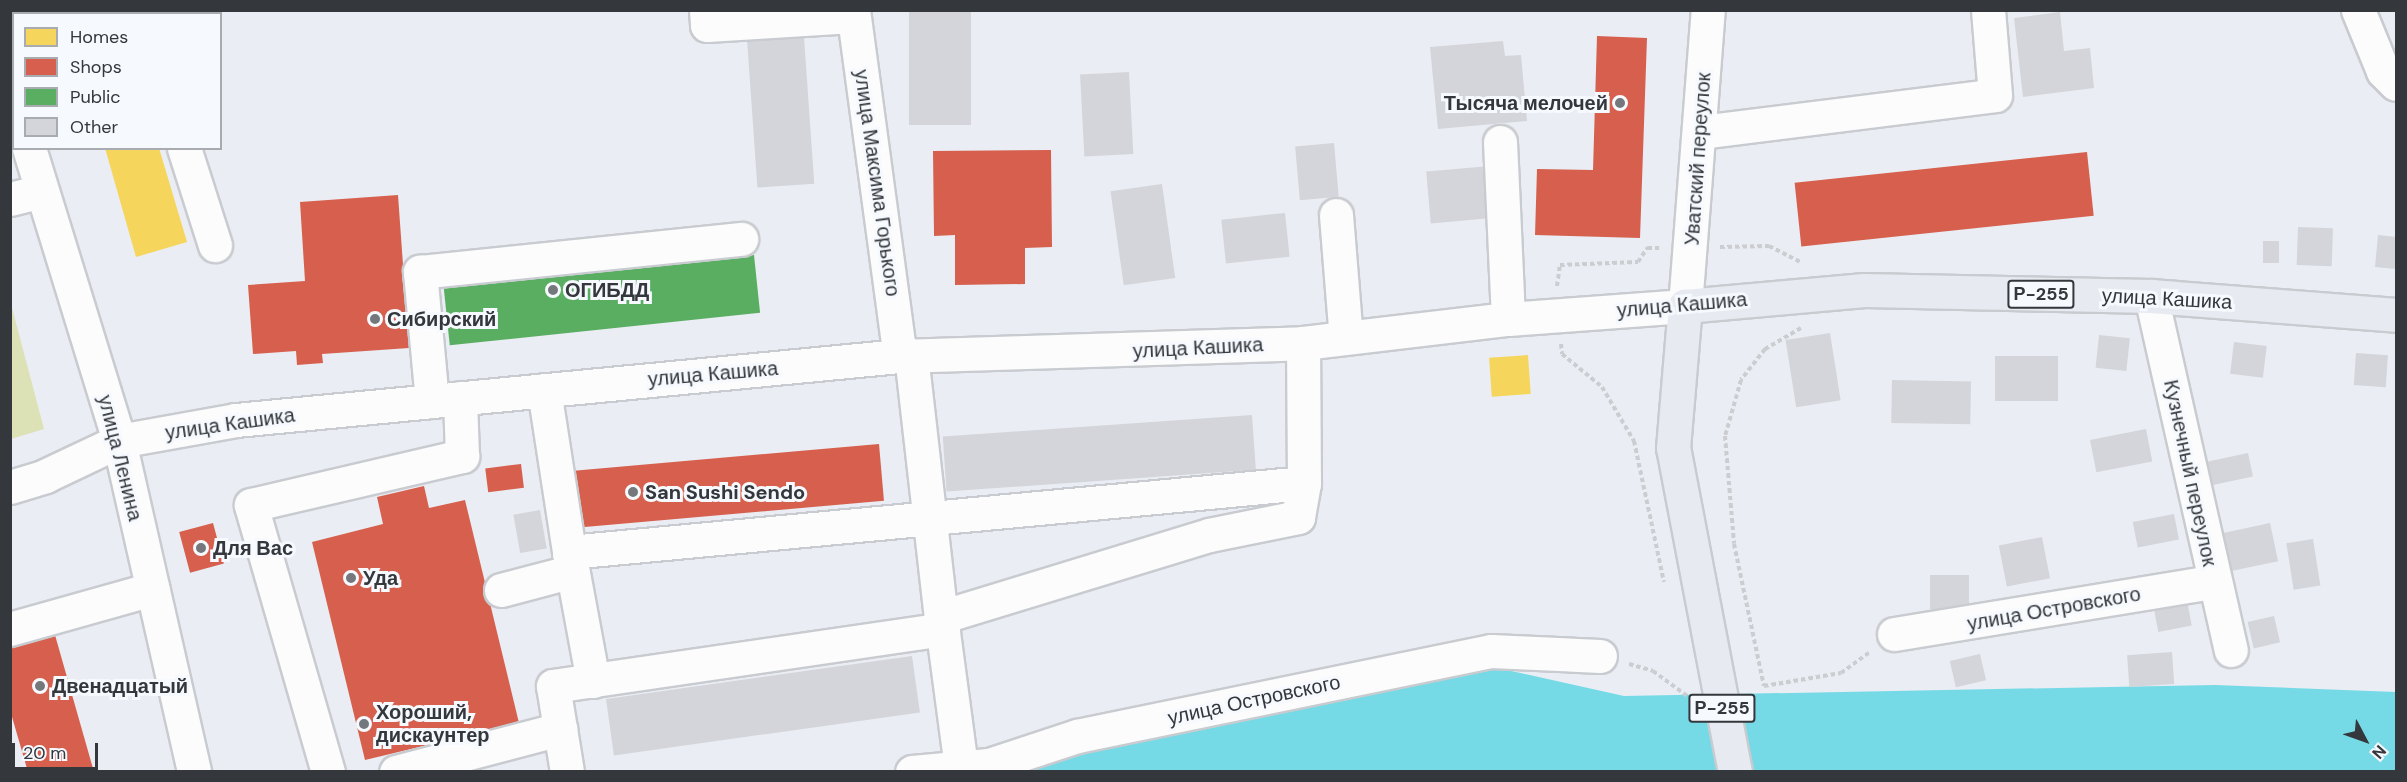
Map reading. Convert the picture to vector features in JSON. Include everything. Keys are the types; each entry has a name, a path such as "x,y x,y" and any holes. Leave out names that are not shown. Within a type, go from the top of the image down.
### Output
{"highway":[{"name":"улица Кашика","path":"1685,306 1808,279 1864,290 2151,296 2397,315"},
{"name":"Р-255","path":"1685,306 1673,448 1735,771"}],"street":[{"path":"706,10 707,26 853,13"},
{"name":"Уватский переулок","path":"1685,306 1708,10"},
{"path":"1700,132 1995,95 1988,10"},
{"path":"2358,10 2383,71 2397,84"},
{"name":"улица Максима Горького","path":"853,13 929,516 961,767"},
{"path":"1500,142 1508,319"},
{"name":"улица Ленина","path":"28,150 26,195 118,441 194,771"},
{"path":"185,150 215,245"},
{"path":"1336,215 1346,338"},
{"path":"328,771 251,505 462,456 446,399 420,272 741,239"},
{"name":"Кузнечный переулок","path":"2151,296 2231,650"},
{"name":"улица Кашика","path":"10,487 45,476 118,441 236,420 906,356 1303,343 1508,319 1685,306"},
{"path":"567,771 553,687 942,623 1209,535 1298,517 1304,483 1303,343"},
{"path":"544,390 592,681"},
{"path":"501,590 571,562 929,516 1304,483"},
{"name":"улица Островского","path":"1894,634 2214,582"},
{"path":"10,629 152,589"},
{"name":"улица Островского","path":"912,771 989,765 1077,736 1491,651 1600,656"},
{"path":"396,771 560,729"}],"path":[{"path":"1557,270 1557,315 1562,354 1602,387 1634,441 1666,588"},
{"path":"1808,279 1816,320 1765,348 1741,380 1725,435 1734,543 1764,686 1841,673 1894,634"},
{"path":"1653,671 1690,699"}],"green space":[{"path":"11,304 44,429 10,439"}],"water":[{"path":"1457,659 1624,696 2215,685 2396,692 2396,771 960,772"}],"building: Homes":[{"path":"106,150 160,150 187,242 136,257"},
{"path":"1528,355 1531,394 1492,397 1489,358"}],"building: Shops":[{"name":"Тысяча мелочей","path":"1597,36 1647,38 1640,238 1535,235 1537,169 1593,170"},
{"path":"1051,150 1052,247 1025,248 1025,284 955,285 955,235 934,236 933,151"},
{"path":"2087,152 2094,216 1801,246 1795,183"},
{"path":"398,195 409,348 322,354 323,363 297,365 296,351 253,354 248,285 305,281 300,202"},
{"path":"879,444 884,501 576,528 571,471"},
{"path":"521,464 524,488 488,492 485,468"},
{"path":"424,486 429,508 465,500 519,723 365,760 312,542 383,524 377,497"},
{"name":"Для Вас","path":"213,523 224,564 190,573 179,532"},
{"path":"55,635 94,772 28,772 10,710 10,648"}],"building: Public":[{"path":"754,255 760,313 450,345 444,288"}],"building: Other":[{"path":"909,10 971,10 971,125 909,125"},
{"path":"2060,12 2064,51 2090,48 2094,88 2023,97 2014,18"},
{"path":"804,37 814,184 757,188 747,41"},
{"path":"1503,41 1505,56 1521,55 1527,121 1438,129 1430,47"},
{"path":"1129,72 1133,154 1084,156 1080,75"},
{"path":"1334,143 1339,197 1300,200 1295,146"},
{"path":"1490,166 1495,218 1431,223 1426,172"},
{"path":"1162,184 1175,278 1124,285 1111,191"},
{"path":"1285,213 1290,257 1226,263 1221,220"},
{"path":"2298,227 2333,228 2332,266 2297,265"},
{"path":"2378,235 2396,237 2396,269 2375,267"},
{"path":"2263,241 2279,241 2279,263 2263,263"},
{"path":"1830,333 1841,400 1796,407 1786,340"},
{"path":"2099,335 2130,338 2126,371 2096,368"},
{"path":"2234,342 2267,346 2263,378 2230,374"},
{"path":"2356,353 2388,355 2386,387 2354,385"},
{"path":"1995,356 2058,356 2058,401 1995,401"},
{"path":"1892,380 1971,381 1970,424 1891,423"},
{"path":"1252,415 1256,470 947,491 943,437"},
{"path":"2146,429 2152,461 2096,472 2090,440"},
{"path":"2248,453 2253,476 2213,485 2208,462"},
{"path":"540,510 547,548 520,553 513,515"},
{"path":"2174,514 2179,540 2138,548 2133,522"},
{"path":"2270,523 2278,561 2224,573 2216,534"},
{"path":"2042,537 2050,578 2007,587 1999,545"},
{"path":"2313,539 2320,585 2294,590 2286,543"},
{"path":"1930,575 1969,575 1969,609 1930,609"},
{"path":"2187,601 2192,626 2158,632 2154,607"},
{"path":"2274,616 2280,642 2254,648 2248,622"},
{"path":"2172,652 2174,684 2129,687 2127,655"},
{"path":"1980,654 1986,680 1956,687 1950,661"},
{"path":"912,656 920,712 614,755 606,699"}],"place":[{"name":"Тысяча мелочей","path":"1620,103"},
{"name":"ОГИБДД","path":"553,290"},
{"name":"Сибирский","path":"375,319"},
{"name":"San Sushi Sendo","path":"633,492"},
{"name":"Для Вас","path":"201,548"},
{"name":"Уда","path":"351,578"},
{"name":"Двенадцатый","path":"40,686"},
{"name":"Хороший, дискаунтер","path":"364,724"}]}
